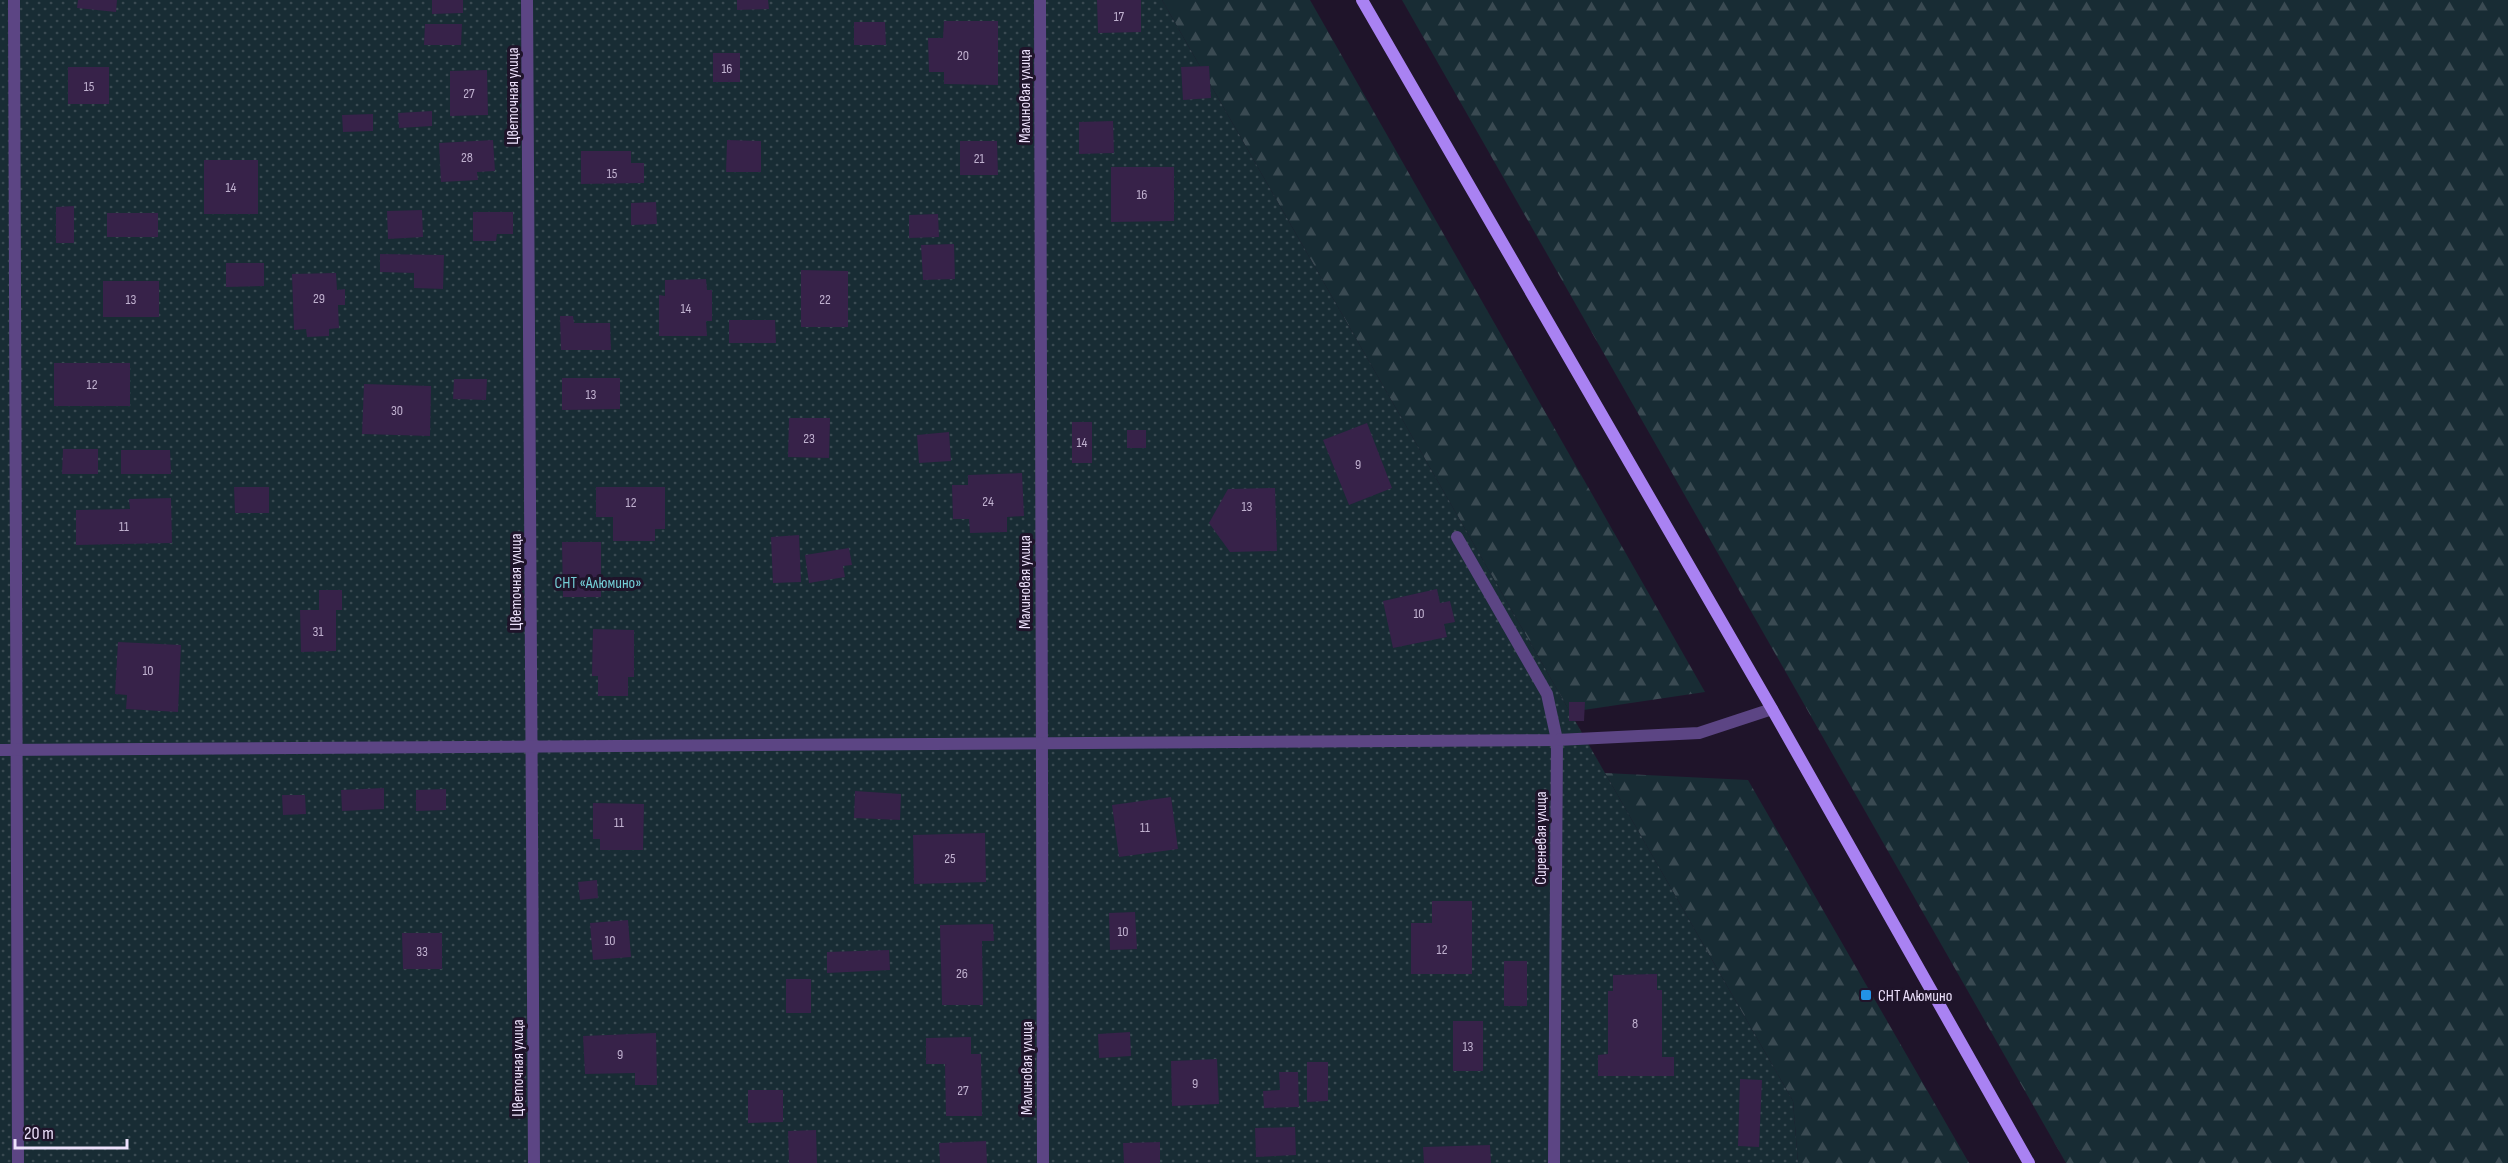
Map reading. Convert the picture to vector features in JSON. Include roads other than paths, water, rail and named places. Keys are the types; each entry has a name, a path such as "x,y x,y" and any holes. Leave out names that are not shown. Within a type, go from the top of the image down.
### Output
{"main road":[{"path":"1362,0 1772,709 2029,1163"}],"street":[{"path":"14,0 18,1163"},
{"name":"Цветочная улица","path":"527,0 534,1163"},
{"name":"Малиновая улица","path":"1040,0 1042,1163"},
{"name":"Сиреневая улица","path":"1457,537 1547,694 1557,740 1554,1163"},
{"path":"0,750 1557,740 1699,733 1772,709"}],"place":[{"name":"СНТ Алюмино","path":"1866,995"}],"park label":[{"name":"СНТ «Алюмино»","path":"598,582"}]}
